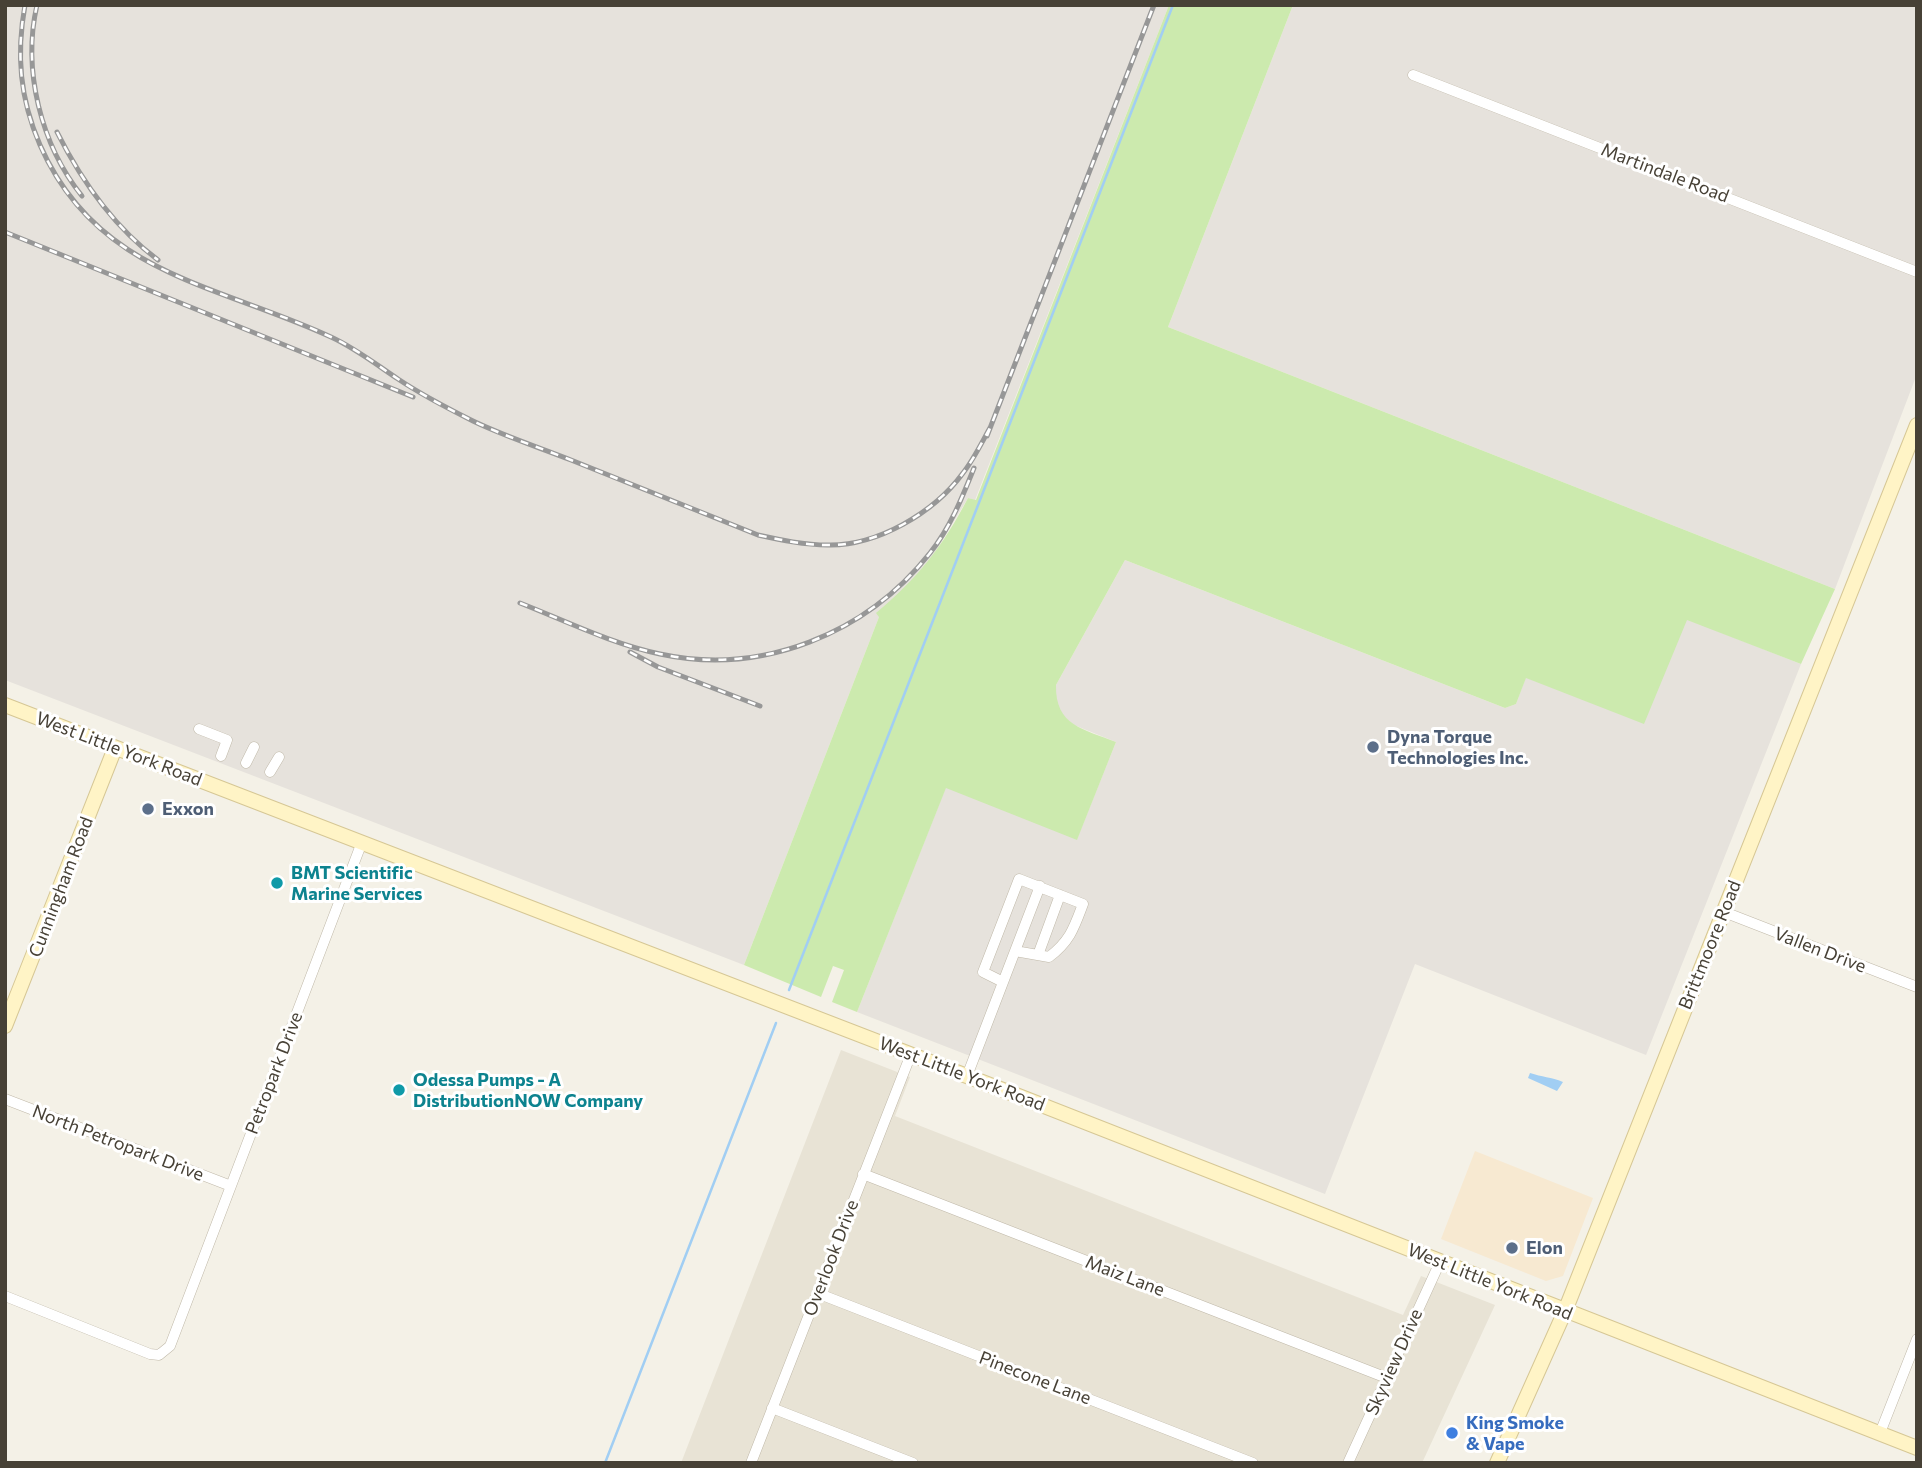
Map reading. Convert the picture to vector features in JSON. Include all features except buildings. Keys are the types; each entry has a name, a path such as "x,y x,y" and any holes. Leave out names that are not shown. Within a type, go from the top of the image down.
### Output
{"main road":[{"name":"Brittmoore Road","path":"1497,1463 1565,1311 1917,425"},
{"name":"West Little York Road","path":"5,705 911,1054 1917,1448"},
{"name":"Cunningham Road","path":"5,1026 116,748"}],"street":[{"name":"Martindale Road","path":"1413,75 1917,272"},
{"path":"199,729 227,740 221,756"},
{"path":"246,763 254,747"},
{"path":"270,772 279,757"},
{"name":"Petropark Drive","path":"5,1296 150,1354 159,1355 170,1346 362,842"},
{"path":"1003,982 983,972 1018,880 1083,904 1073,931 1063,946 1049,957 1015,951"},
{"path":"967,1076 1040,886"},
{"path":"1038,955 1060,895"},
{"name":"Vallen Drive","path":"1724,912 1917,987"},
{"name":"Overlook Drive","path":"751,1463 911,1054"},
{"name":"North Petropark Drive","path":"5,1099 231,1186"},
{"name":"Maiz Lane","path":"863,1174 1387,1378"},
{"name":"Skyview Drive","path":"1348,1463 1440,1262"},
{"name":"Pinecone Lane","path":"817,1293 1253,1463"},
{"path":"1880,1433 1917,1339"},
{"path":"772,1408 913,1463"}],"shaded area":[{"path":"5,5 1169,5 975,500 968,498 930,561 879,617 744,965 5,680"},
{"path":"1293,5 1917,5 1917,374 1835,589 1168,327"},
{"path":"1125,560 1505,708 1516,704 1526,677 1687,619 1801,664 1646,1055 1415,964 1325,1194 857,1012 946,787 1077,839 1116,742 1074,725 1061,714 1055,701 1056,685"},
{"path":"841,1050 910,1077 895,1116 1403,1315 1421,1276 1495,1305 1422,1463 681,1463"},
{"path":"1475,1151 1593,1198 1563,1276 1546,1281 1441,1239"}],"green space":[{"path":"1169,5 1293,5 1168,327 1835,589 1801,664 1687,620 1644,724 1526,678 1516,704 1505,708 1125,560 1056,685 1060,709 1066,718 1083,729 1116,742 1077,840 946,788 857,1012 832,1002 844,970 833,966 821,997 744,965 879,617 876,613 905,587 928,560 968,498 976,500"}],"water":[{"path":"1530,1073 1563,1082 1557,1091 1528,1078"}],"waterway":[{"path":"789,990 1173,5"},
{"path":"605,1463 776,1023"}],"railway":[{"path":"25,5 21,41 22,77 33,128 64,188 93,222 127,249 164,270 331,337 425,396 509,437 758,535 828,545 866,540 920,514 951,488 991,426"},
{"path":"37,5 32,55 38,106 56,154 82,196"},
{"path":"987,436 1154,5"},
{"path":"57,132 100,202 127,233 158,260"},
{"path":"5,232 413,397"},
{"path":"520,603 607,638 660,654 698,659 736,659 773,653 809,642 843,626 875,606 904,581 944,533 974,468"},
{"path":"630,652 658,667 760,706"}],"place":[{"name":"Dyna Torque Technologies Inc.","path":"1373,747"},
{"name":"Exxon","path":"148,809"},
{"name":"BMT Scientific Marine Services","path":"277,883"},
{"name":"Odessa Pumps - A DistributionNOW Company","path":"399,1090"},
{"name":"Elon","path":"1512,1248"},
{"name":"King Smoke & Vape","path":"1452,1433"}]}
